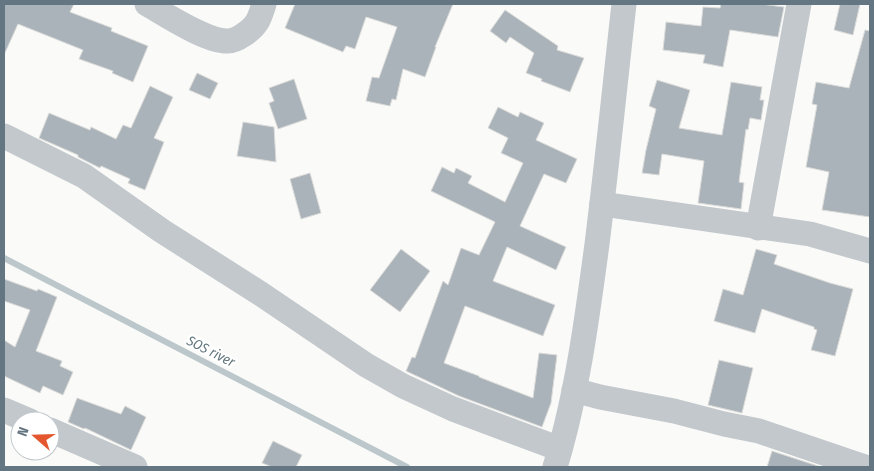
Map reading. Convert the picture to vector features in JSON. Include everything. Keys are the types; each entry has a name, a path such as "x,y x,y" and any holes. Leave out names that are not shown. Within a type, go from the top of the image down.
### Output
{"street":[{"path":"147,4 202,34 216,40 231,42 245,34 257,22 264,4"},
{"path":"4,136 84,176 162,231 261,294 366,365 403,386 557,458 574,390 593,275 624,4"},
{"path":"758,228 799,4"},
{"path":"602,204 810,234 870,251"},
{"path":"574,390 758,431 865,467"},
{"path":"60,434 135,467"}],"building":[{"path":"4,4 74,4 70,12 112,28 111,31 148,46 133,82 112,73 113,71 79,59 83,50 18,24 4,55"},
{"path":"295,4 453,4 425,77 403,69 396,100 392,99 390,106 366,101 372,77 379,78 397,27 366,17 355,49 346,46 343,52 285,28"},
{"path":"721,4 761,4 784,7 778,37 730,30 723,67 703,63 705,55 663,50 666,22 701,26 703,7 720,8"},
{"path":"840,4 860,4 853,35 834,30"},
{"path":"505,10 558,46 557,50 584,58 570,92 526,73 534,53 510,37 506,43 490,31"},
{"path":"865,30 870,31 870,217 822,210 829,172 806,167 817,105 812,104 816,82 849,88"},
{"path":"197,73 218,83 210,99 189,90"},
{"path":"294,79 307,119 278,129 269,103 274,101 269,88"},
{"path":"657,80 690,90 679,128 722,135 731,82 762,87 760,100 764,100 761,120 750,118 748,130 746,129 739,182 744,183 741,209 698,203 704,161 662,154 659,175 642,173 656,109 649,106"},
{"path":"150,86 173,97 154,138 164,142 145,190 128,183 130,179 101,166 100,168 78,157 78,155 39,138 49,113 90,130 91,127 116,139 123,125 131,128"},
{"path":"498,107 518,117 520,112 544,123 536,140 577,159 566,183 544,174 520,226 566,247 556,270 507,247 493,281 555,305 543,336 465,306 444,363 533,398 539,353 557,355 551,403 542,427 459,396 406,371 412,357 415,358 443,281 448,285 461,248 479,255 495,222 431,191 442,167 454,173 456,168 472,176 468,183 505,202 523,163 501,153 508,138 488,128"},
{"path":"243,122 274,127 276,162 237,156"},
{"path":"310,173 321,213 301,219 290,179"},
{"path":"401,249 430,271 400,312 370,290"},
{"path":"756,249 777,255 774,264 853,289 835,356 811,350 817,330 814,327 762,309 755,333 714,321 723,289 743,295"},
{"path":"4,279 57,297 36,351 62,361 60,366 73,372 63,395 43,386 40,393 4,376 4,340 15,347 30,310 4,301"},
{"path":"719,360 753,368 742,413 708,405"},
{"path":"77,398 121,414 125,406 146,417 131,450 68,422"},
{"path":"273,441 302,455 296,467 272,467 262,463"},
{"path":"772,451 821,467 767,467"}],"waterway":[{"name":"SOS river","path":"4,258 407,467"}]}
